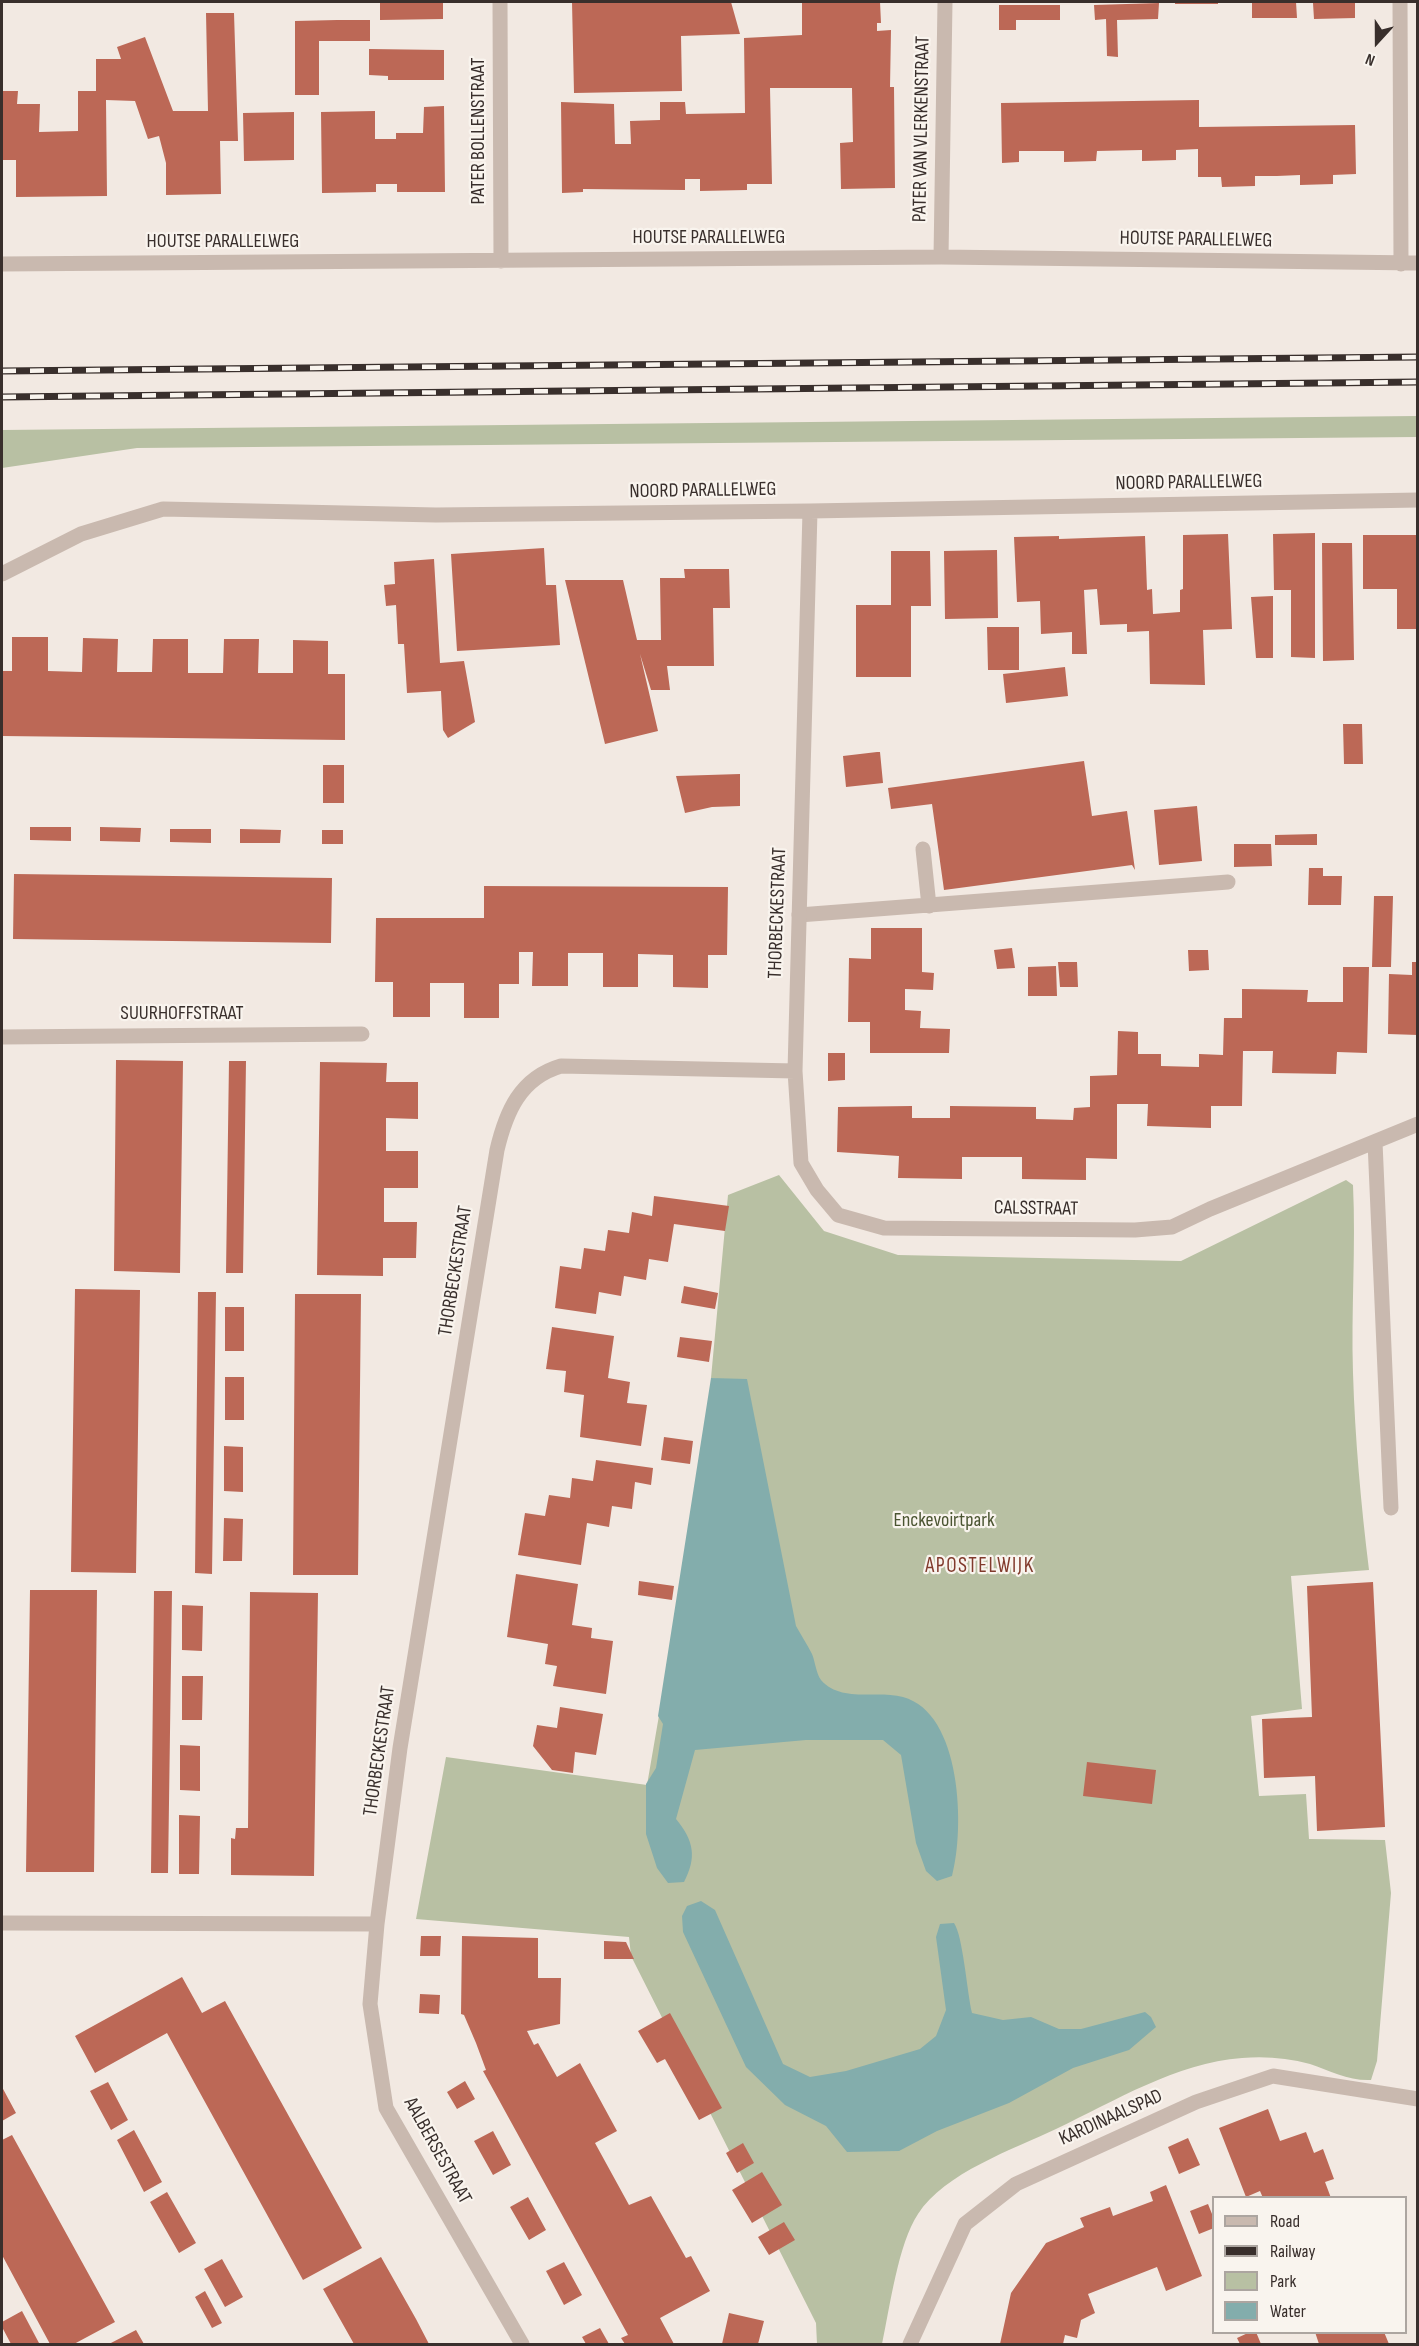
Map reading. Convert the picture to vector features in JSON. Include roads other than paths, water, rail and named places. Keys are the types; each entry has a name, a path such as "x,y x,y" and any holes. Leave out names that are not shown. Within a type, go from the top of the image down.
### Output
{"street":[{"name":"PATER BOLLENSTRAAT","path":"500,2 501,261"},
{"name":"PATER VAN VLERKENSTRAAT","path":"941,257 945,2"},
{"path":"1400,2 1401,264"},
{"name":"HOUTSE PARALLELWEG","path":"2,264 941,257 1418,263"},
{"name":"NOORD PARALLELWEG","path":"2,573 81,534 163,509 436,515 810,512 1418,500"},
{"name":"THORBECKESTRAAT","path":"377,1924 402,1736 504,1118 529,1083 547,1070 561,1066 795,1071 810,512"},
{"path":"923,849 929,906"},
{"path":"800,915 1228,882"},
{"name":"SUURHOFFSTRAAT","path":"2,1037 362,1034"},
{"name":"CALSSTRAAT","path":"795,1071 801,1162 817,1190 838,1215 884,1228 1135,1230 1172,1227 1210,1209 1418,1124"},
{"path":"1375,1142 1391,1508"},
{"path":"2,1923 377,1924"},
{"name":"AALBERSESTRAAT","path":"377,1924 370,2004 386,2108 522,2344"},
{"name":"KARDINAALSPAD","path":"910,2344 965,2224 1016,2184 1196,2102 1273,2076 1418,2099"}],"water":[{"path":"711,1378 747,1379 796,1626 812,1654 821,1680 829,1687 849,1694 903,1697 923,1707 937,1725 948,1748 958,1803 956,1855 952,1876 937,1881 926,1871 916,1843 901,1755 883,1740 806,1740 695,1750 676,1819 690,1842 691,1865 684,1882 668,1883 657,1868 646,1834 646,1784 656,1768 663,1724 658,1716"},
{"path":"701,1901 715,1910 783,2064 810,2077 846,2071 920,2049 936,2036 946,2010 936,1937 940,1924 954,1923 957,1930 972,2013 1003,2020 1031,2017 1059,2029 1081,2029 1145,2012 1151,2017 1156,2027 1129,2050 1073,2068 1009,2103 937,2131 899,2151 847,2152 826,2126 785,2105 746,2067 683,1932 682,1916 687,1906"}],"railway":[{"path":"2,371 1418,357"},
{"path":"2,397 1418,382"}],"district":[{"name":"APOSTELWIJK","path":"980,1567"}],"park label":[{"name":"Enckevoirtpark","path":"944,1521"}]}
